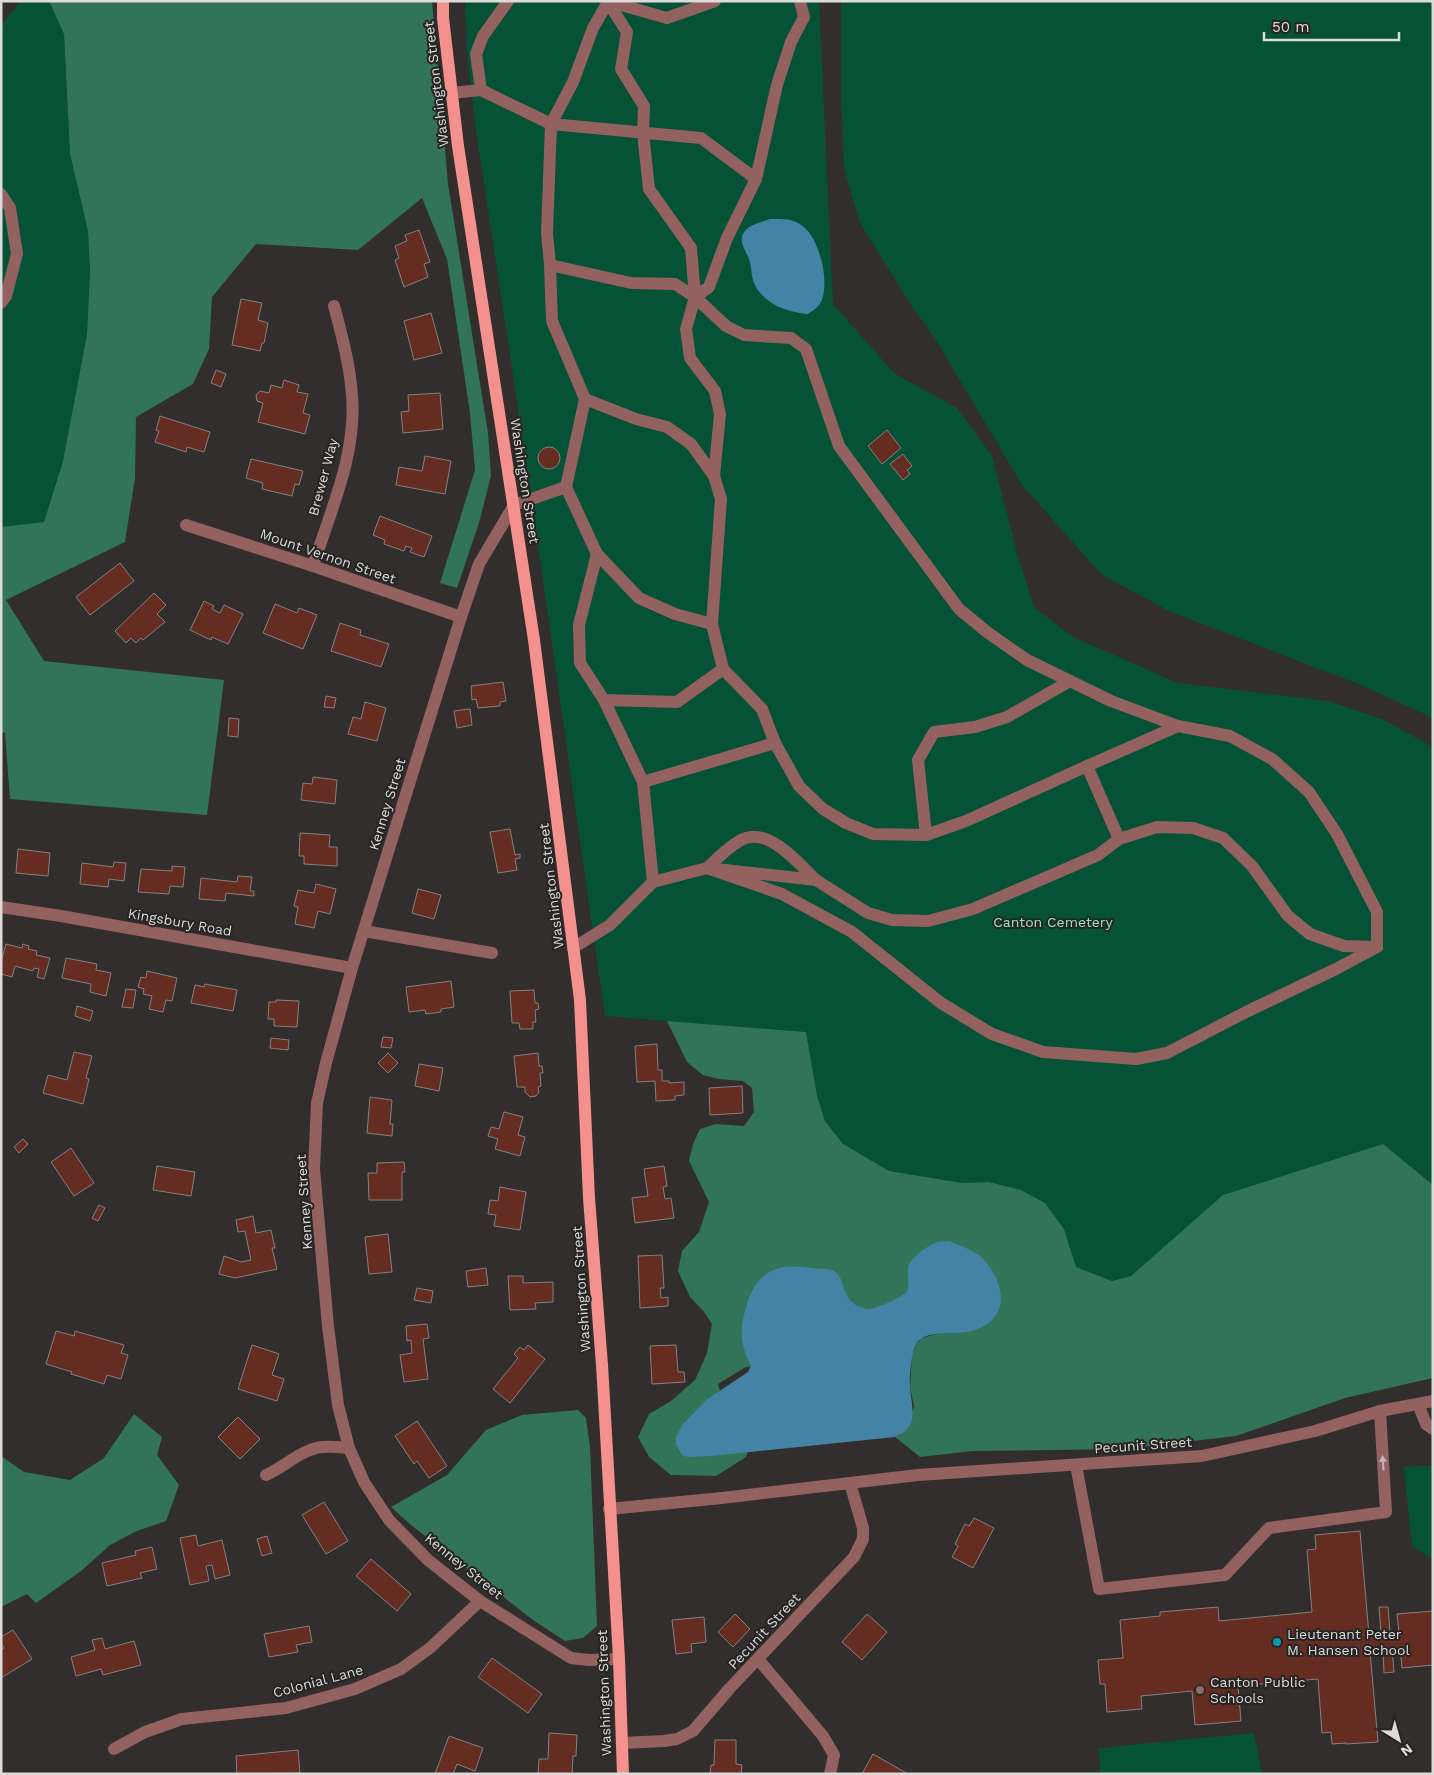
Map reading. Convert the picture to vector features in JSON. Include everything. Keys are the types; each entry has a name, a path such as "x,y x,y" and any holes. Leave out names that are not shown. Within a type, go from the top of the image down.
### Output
{"main road":[{"name":"Washington Street","path":"443,1 451,93 534,640 580,1000 589,1198 601,1356 619,1659 623,1774"}],"street":[{"path":"481,90 476,54 483,36 508,1"},
{"path":"608,1 667,18 715,1"},
{"path":"608,1 593,28 574,82 551,124 548,233 552,321 585,399 566,488 597,554 639,598 675,614 712,624"},
{"path":"608,1 627,32 621,69 644,106 643,132 649,189 691,248 695,298 686,329 690,358 715,391 720,414 714,476"},
{"path":"695,298 709,287 727,238 756,179 777,85 791,42 804,18 800,1"},
{"path":"451,93 481,90 551,124 701,138 756,179"},
{"path":"1,194 10,208 17,254 6,296 1,303"},
{"path":"550,265 631,283 675,284 695,298 726,326 744,335 791,338 806,349 839,446 959,609 987,632 1027,660 1111,701 1178,726 1230,736 1272,759 1308,792 1336,834 1377,912 1377,947"},
{"name":"Brewer Way","path":"313,566 343,473 350,439 352,398 346,350 334,306"},
{"path":"585,399 636,420 668,428 691,444 714,476 721,499 712,624 723,669 762,709 775,743 799,786 824,809 846,823 873,834 926,835 966,821 1178,726"},
{"path":"514,505 566,488"},
{"name":"Kenney Street","path":"514,505 479,564 461,617 352,968 326,1063 318,1103 314,1169 328,1326 338,1405 349,1448 364,1482 389,1520 428,1560 480,1601 571,1658 589,1660 619,1659"},
{"name":"Mount Vernon Street","path":"186,525 461,617"},
{"path":"597,554 579,626 580,663 604,700 643,782 653,882"},
{"path":"604,700 677,702 723,669"},
{"path":"926,835 918,760 934,732 975,727 1007,718 1070,681"},
{"path":"643,782 775,743"},
{"path":"1086,766 1119,839"},
{"path":"707,868 738,841 746,837 764,837 786,851 816,880 868,913 892,920 928,921 974,909 1025,888 1098,855 1119,839 1158,827 1193,828 1223,838 1252,866 1288,916 1310,934 1344,946 1377,947"},
{"path":"573,948 610,925 653,882 685,872 707,868 816,880"},
{"path":"707,868 782,894 852,932 941,1004 992,1034 1043,1052 1136,1059 1167,1053 1248,1011 1336,970 1377,947"},
{"name":"Kingsbury Road","path":"1,907 352,968"},
{"path":"364,931 492,953"},
{"name":"Pecunit Street","path":"609,1509 918,1475 1202,1456 1315,1431 1380,1411 1433,1401"},
{"path":"1418,1404 1426,1424 1433,1429"},
{"path":"1076,1465 1099,1589 1225,1575 1269,1528 1386,1512 1380,1411"},
{"path":"266,1476 311,1449 329,1446 349,1448"},
{"name":"Pecunit Street","path":"622,1743 664,1741 693,1731 854,1557 863,1540 863,1528 850,1483"},
{"name":"Colonial Lane","path":"114,1749 145,1732 182,1719 286,1708 355,1689 401,1670 430,1648 480,1601"},
{"path":"758,1659 823,1736 834,1755 830,1774"}],"green space":[{"path":"20,1 49,1 64,34 70,154 88,231 90,271 87,334 63,461 44,522 1,527 1,26"},
{"path":"49,1 432,1 448,184 488,433 491,476 479,523 457,588 440,583 475,470 470,413 447,259 422,198 358,250 256,244 212,297 209,349 193,384 136,417 135,478 125,542 6,600 44,661 224,680 207,815 10,799 5,733 1,732 1,527 44,522 63,461 87,334 90,271 88,231 70,154 64,34"},
{"name":"Canton Cemetery","path":"465,1 819,1 833,304 894,373 957,408 992,456 1018,556 1034,607 1073,637 1178,683 1329,701 1384,720 1433,747 1433,1185 1383,1144 1148,1261 1131,1276 1112,1281 1076,1267 1064,1229 1045,1203 1021,1190 989,1182 962,1183 889,1171 843,1144 825,1121 817,1096 806,1032 605,1016 525,454 477,138 467,52"},
{"path":"841,1 1433,1 1433,718 1361,685 1169,611 1102,575 1022,485 936,340 911,305 860,223 844,169 841,91"},
{"path":"667,1021 806,1032 817,1096 825,1121 843,1144 889,1171 962,1183 989,1182 1021,1190 1045,1203 1064,1229 1076,1267 1112,1281 1131,1276 1223,1195 1383,1144 1433,1185 1433,1378 1345,1398 1236,1436 1124,1449 973,1451 920,1457 895,1437 900,1435 914,1407 910,1387 912,1355 917,1343 922,1338 940,1333 785,1363 746,1367 718,1384 725,1407 752,1439 746,1457 716,1476 671,1475 649,1457 638,1437 649,1414 671,1401 695,1380 707,1353 712,1324 705,1313 690,1297 678,1271 682,1251 699,1232 709,1202 689,1161 693,1144 700,1129 716,1124 744,1126 754,1112 752,1088 743,1081 719,1079 703,1075 687,1062"},
{"path":"578,1410 586,1418 590,1447 597,1626 583,1638 565,1641 533,1620 411,1525 391,1507 447,1475 486,1430 522,1415"},
{"path":"134,1414 162,1437 157,1455 179,1485 166,1521 137,1531 110,1545 81,1571 36,1603 27,1594 1,1607 1,1456 24,1472 70,1480 104,1458"},
{"path":"1433,1465 1433,1559 1412,1546 1404,1467"},
{"path":"1254,1733 1262,1774 1100,1774 1099,1748"}],"water":[{"path":"770,219 788,220 800,224 810,234 819,252 824,275 823,296 820,304 808,314 793,312 771,302 759,292 754,282 750,262 742,244 742,237 748,228"},
{"path":"949,1241 973,1251 983,1259 998,1283 1001,1302 998,1311 986,1325 969,1332 928,1335 917,1343 913,1352 910,1372 912,1417 911,1423 903,1433 895,1437 711,1456 688,1457 682,1455 676,1444 676,1437 683,1424 706,1400 748,1372 751,1366 742,1341 742,1322 753,1290 766,1274 785,1267 832,1270 841,1279 850,1300 855,1305 869,1309 890,1302 905,1293 908,1289 908,1269 912,1261 929,1246 938,1242"}],"building":[{"path":"419,230 430,262 424,264 428,277 404,287 395,260 399,258 395,246 407,241 405,235"},
{"path":"241,299 262,303 258,320 268,323 264,343 262,343 260,351 232,345"},
{"path":"431,313 442,353 414,360 404,321"},
{"path":"216,370 226,374 221,387 211,383"},
{"path":"284,380 299,385 297,392 308,394 303,413 310,415 305,434 258,422 263,403 257,401 256,395 260,391 269,393 271,385 282,388"},
{"path":"440,393 443,429 403,433 401,412 409,411 408,395"},
{"path":"160,416 210,432 204,452 187,447 186,452 155,442 159,431 156,430"},
{"path":"887,430 901,448 882,464 868,446"},
{"path":"545,447 553,447 560,454 560,462 553,469 545,469 538,462 538,454"},
{"path":"903,454 912,466 907,470 910,474 903,480 890,464"},
{"path":"425,456 451,461 445,494 396,485 399,467 422,471"},
{"path":"251,459 303,471 299,485 295,484 292,496 262,489 263,483 246,478"},
{"path":"380,516 432,536 424,557 410,552 412,548 406,546 404,551 384,544 385,540 373,535"},
{"path":"120,563 134,581 90,615 76,597"},
{"path":"154,593 166,605 157,614 165,622 143,640 141,638 136,643 131,638 126,643 115,631"},
{"path":"204,601 214,606 212,609 220,613 224,605 243,614 228,644 212,637 211,640 190,630"},
{"path":"275,604 297,613 299,608 317,615 303,649 263,633"},
{"path":"340,623 361,630 360,635 389,644 381,667 331,651"},
{"path":"503,682 506,701 500,702 500,706 478,708 476,699 472,700 471,686"},
{"path":"326,696 336,698 334,708 324,707"},
{"path":"365,702 386,708 377,741 348,734 353,717 361,719"},
{"path":"470,709 472,725 457,728 454,711"},
{"path":"229,718 239,719 238,737 228,736"},
{"path":"313,777 337,780 335,804 301,800 303,783 312,784"},
{"path":"510,829 515,855 520,854 520,858 515,859 517,870 498,873 490,832"},
{"path":"300,833 330,835 329,847 337,847 337,866 304,864 304,856 299,856"},
{"path":"18,849 50,853 48,876 16,873"},
{"path":"114,862 126,863 124,881 109,879 108,887 80,884 82,863 113,867"},
{"path":"172,866 185,867 183,887 170,886 169,894 138,892 141,869 172,871"},
{"path":"238,876 252,877 250,891 254,891 254,896 226,893 225,901 199,899 201,878 237,882"},
{"path":"316,884 336,889 330,914 318,911 314,928 295,924 298,907 294,906 298,890 314,893"},
{"path":"418,889 441,895 434,919 412,913"},
{"path":"6,944 22,948 23,944 29,946 28,949 37,951 36,955 50,958 44,979 37,977 39,969 34,968 33,971 15,966 12,977 1,974 1,962"},
{"path":"66,958 97,964 96,970 111,973 106,996 90,992 91,984 62,978"},
{"path":"147,971 177,978 172,1001 166,1000 163,1012 149,1009 152,996 143,994 144,989 138,987 141,977 146,978"},
{"path":"451,981 454,1007 441,1009 441,1012 426,1014 425,1010 409,1012 406,987"},
{"path":"205,984 237,990 233,1011 191,1003 195,985 204,987"},
{"path":"126,989 136,990 133,1008 122,1007"},
{"path":"534,990 535,1003 538,1003 539,1009 535,1010 536,1022 533,1022 533,1029 520,1029 519,1023 512,1023 510,991"},
{"path":"276,1000 299,1001 297,1027 274,1026 274,1019 268,1019 269,1002 276,1002"},
{"path":"77,1006 93,1011 90,1021 75,1016"},
{"path":"383,1037 393,1038 391,1048 381,1047"},
{"path":"271,1038 289,1040 288,1050 270,1048"},
{"path":"657,1044 658,1070 662,1070 662,1081 669,1081 669,1083 684,1082 684,1095 675,1096 675,1100 656,1101 655,1081 637,1082 635,1046"},
{"path":"74,1052 92,1056 86,1078 89,1079 83,1104 43,1093 48,1075 67,1080"},
{"path":"388,1053 398,1063 388,1073 378,1063"},
{"path":"538,1053 539,1066 542,1066 543,1073 540,1073 541,1086 538,1087 539,1092 536,1096 530,1097 525,1092 525,1087 517,1087 514,1056"},
{"path":"419,1064 443,1068 439,1091 415,1086"},
{"path":"742,1086 743,1113 710,1115 709,1088"},
{"path":"370,1097 392,1100 390,1124 393,1124 392,1136 367,1133"},
{"path":"504,1112 523,1117 518,1135 525,1137 520,1156 495,1149 498,1139 488,1136 491,1127 499,1129"},
{"path":"23,1139 28,1144 19,1153 14,1147"},
{"path":"71,1148 94,1183 74,1196 51,1162"},
{"path":"404,1162 405,1172 402,1172 402,1200 369,1200 368,1173 377,1173 377,1163"},
{"path":"157,1166 195,1172 191,1196 153,1190"},
{"path":"664,1166 667,1186 663,1187 665,1199 671,1198 674,1218 635,1223 632,1198 648,1196 644,1169"},
{"path":"500,1187 526,1192 520,1230 494,1226 496,1215 488,1214 490,1200 498,1201"},
{"path":"99,1205 105,1208 98,1221 92,1218"},
{"path":"253,1216 256,1233 271,1230 275,1248 272,1248 277,1269 235,1278 219,1274 224,1256 241,1262 251,1260 245,1231 238,1232 236,1220"},
{"path":"388,1234 392,1272 369,1274 365,1237"},
{"path":"662,1255 664,1288 660,1288 661,1298 668,1297 668,1306 640,1308 638,1256"},
{"path":"486,1268 488,1285 468,1287 466,1271"},
{"path":"508,1276 523,1276 523,1283 553,1282 553,1302 535,1303 536,1309 510,1310"},
{"path":"417,1288 433,1291 431,1303 414,1300"},
{"path":"427,1324 429,1338 423,1339 428,1379 404,1382 400,1355 412,1353 411,1340 407,1341 406,1326"},
{"path":"56,1331 74,1336 75,1331 124,1345 121,1353 128,1355 121,1379 107,1375 104,1384 46,1364"},
{"path":"252,1345 279,1354 272,1375 284,1379 277,1401 238,1389"},
{"path":"528,1345 545,1359 510,1403 493,1389 518,1358 514,1354 520,1347 524,1350"},
{"path":"676,1345 678,1372 684,1372 685,1382 652,1384 650,1346"},
{"path":"238,1417 260,1439 240,1459 218,1437"},
{"path":"417,1421 447,1466 429,1478 417,1461 414,1464 395,1436"},
{"path":"324,1502 348,1541 326,1554 302,1515"},
{"path":"974,1518 994,1528 973,1568 952,1557 958,1546 955,1544 965,1524 969,1526"},
{"name":"Lieutenant Peter M. Hansen School","path":"1360,1531 1369,1635 1381,1634 1379,1607 1388,1607 1390,1633 1399,1632 1397,1614 1433,1611 1433,1665 1402,1668 1400,1648 1392,1649 1394,1672 1384,1673 1383,1650 1370,1651 1378,1742 1332,1744 1331,1732 1322,1733 1318,1679 1238,1686 1241,1721 1195,1725 1192,1691 1141,1696 1142,1709 1107,1712 1105,1684 1100,1684 1098,1660 1123,1658 1120,1620 1160,1616 1160,1612 1218,1607 1219,1621 1312,1612 1307,1550 1316,1549 1315,1535"},
{"path":"196,1535 198,1546 222,1540 230,1575 215,1579 212,1565 206,1566 209,1581 190,1585 180,1538"},
{"path":"267,1536 272,1553 262,1556 257,1539"},
{"path":"152,1547 157,1569 140,1573 142,1578 107,1586 102,1563 136,1555 135,1551"},
{"path":"371,1559 411,1594 397,1611 356,1576"},
{"path":"735,1614 750,1629 733,1647 718,1632"},
{"path":"867,1614 887,1632 862,1660 842,1642"},
{"path":"704,1617 706,1642 691,1644 692,1652 676,1654 672,1620"},
{"path":"309,1626 312,1642 296,1645 298,1652 269,1657 264,1634"},
{"path":"13,1630 32,1659 1,1678 1,1650 4,1648 1,1643 1,1637"},
{"path":"102,1638 105,1649 134,1641 141,1665 103,1675 101,1669 76,1676 71,1657 95,1650 92,1640"},
{"path":"492,1658 542,1694 528,1713 478,1677"},
{"path":"549,1733 577,1735 576,1756 573,1756 572,1774 538,1774 539,1759 548,1759"},
{"path":"449,1736 483,1748 475,1771 457,1764 453,1774 435,1774"},
{"path":"715,1740 736,1740 736,1764 742,1765 741,1774 710,1774 711,1765 714,1765"},
{"path":"298,1750 300,1773 237,1774 236,1756"},
{"path":"873,1754 908,1774 862,1774"}],"place":[{"name":"Lieutenant Peter M. Hansen School","path":"1277,1642"},
{"name":"Canton Public Schools","path":"1200,1690"}]}
